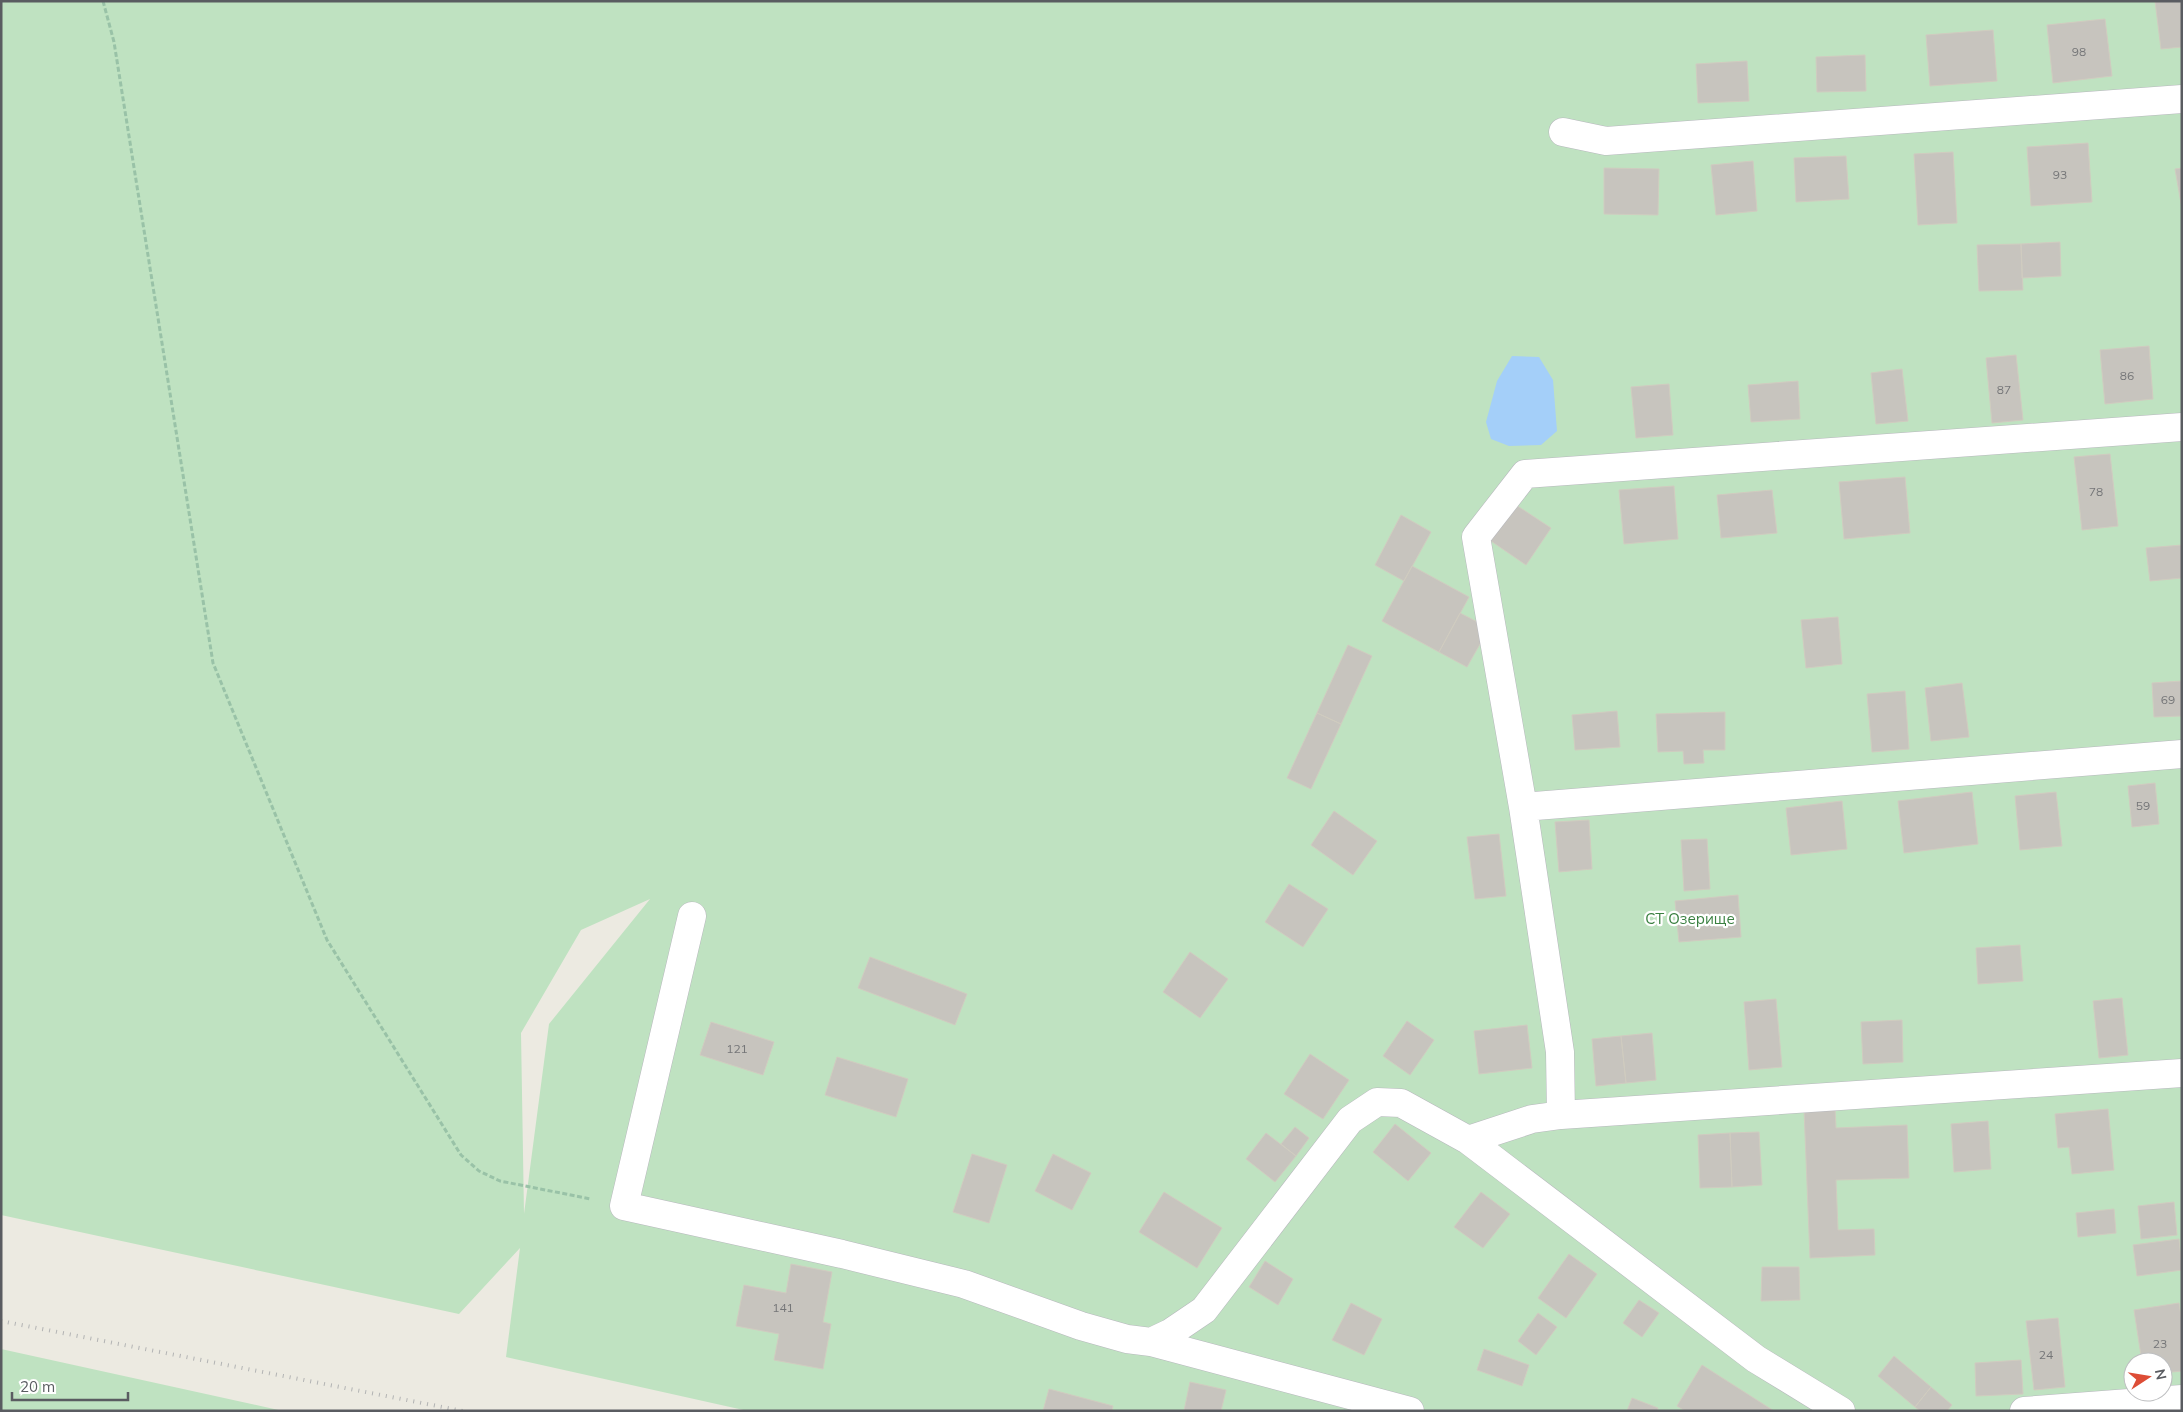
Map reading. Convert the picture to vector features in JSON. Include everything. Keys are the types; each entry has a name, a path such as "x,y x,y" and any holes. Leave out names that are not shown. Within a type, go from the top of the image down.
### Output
{"street":[{"path":"1563,132 1606,141 2182,99"},
{"path":"1561,1116 1560,1052 1523,807 1476,537 1525,474 2182,427"},
{"path":"1523,807 2182,754"},
{"path":"692,916 624,1206 842,1254 964,1284 1081,1326 1128,1339 1151,1342 1410,1411"},
{"path":"1468,1140 1532,1119 1561,1116 2182,1073"},
{"path":"1151,1342 1170,1333 1204,1310 1350,1120 1377,1102 1401,1103 1468,1140 1756,1359 1841,1411"},
{"path":"2024,1411 2182,1399"}],"path":[{"path":"103,1 114,42 213,663 327,940 461,1155 479,1171 500,1181 624,1206"}],"green space":[{"name":"СТ Озерище","path":"1,1 2182,1 2182,1411 748,1411 506,1357 520,1248 459,1314 1,1215","holes":["650,899 549,1024 524,1214 521,1033 581,930"]},
{"path":"1,1349 283,1411 1,1411"}],"water":[{"path":"1512,356 1539,357 1553,380 1557,431 1541,445 1509,446 1491,439 1486,422 1497,381"}],"building":[{"path":"2155,1 2182,1 2182,47 2161,49"},
{"path":"2105,19 2112,76 2053,83 2047,25"},
{"path":"1993,30 1997,81 1930,86 1926,35"},
{"path":"1865,55 1866,91 1817,92 1816,57"},
{"path":"1747,61 1749,101 1698,103 1696,64"},
{"path":"2088,143 2092,202 2031,206 2027,147"},
{"path":"1953,152 1957,223 1918,225 1914,154"},
{"path":"1846,156 1849,199 1796,202 1794,158"},
{"path":"1753,161 1757,211 1716,215 1711,165"},
{"path":"1604,168 1659,169 1658,215 1604,214"},
{"path":"2182,168 2182,209 2175,169"},
{"path":"2060,242 2061,276 2022,278 2021,244"},
{"path":"2021,244 2023,290 1979,291 1977,245"},
{"path":"2149,346 2153,399 2105,404 2100,350"},
{"path":"2016,355 2023,420 1992,423 1986,358"},
{"path":"1902,369 1908,421 1876,424 1871,373"},
{"path":"1798,381 1800,419 1751,422 1748,385"},
{"path":"1669,384 1673,435 1636,438 1631,387"},
{"path":"2110,454 2118,526 2082,530 2074,457"},
{"path":"1905,477 1910,533 1844,539 1839,482"},
{"path":"1674,486 1678,539 1624,544 1619,490"},
{"path":"1772,490 1777,533 1721,538 1717,495"},
{"path":"1516,505 1551,528 1526,565 1491,541"},
{"path":"1401,515 1431,532 1404,581 1375,565"},
{"path":"2182,545 2182,578 2150,581 2146,548"},
{"path":"1412,566 1469,597 1439,652 1382,621"},
{"path":"1460,613 1489,628 1467,667 1439,652"},
{"path":"1838,617 1842,664 1806,668 1801,620"},
{"path":"1348,645 1372,656 1341,724 1317,713"},
{"path":"2182,681 2182,716 2154,717 2152,683"},
{"path":"1962,683 1969,737 1931,741 1925,688"},
{"path":"1905,691 1909,749 1872,752 1867,694"},
{"path":"1617,711 1620,747 1575,750 1572,715"},
{"path":"1725,712 1725,750 1703,750 1704,763 1684,764 1683,751 1658,752 1656,714"},
{"path":"1317,713 1341,724 1311,789 1287,778"},
{"path":"2155,783 2159,824 2132,827 2128,786"},
{"path":"1972,792 1978,844 1904,853 1898,801"},
{"path":"2056,792 2062,846 2020,850 2015,796"},
{"path":"1842,801 1847,849 1791,855 1786,808"},
{"path":"1334,811 1377,841 1353,875 1311,845"},
{"path":"1589,820 1592,869 1559,872 1555,822"},
{"path":"1499,834 1506,896 1475,899 1467,837"},
{"path":"1707,839 1710,889 1684,891 1681,840"},
{"path":"1289,884 1328,909 1303,947 1265,922"},
{"path":"1738,895 1741,937 1679,942 1675,901"},
{"path":"2020,945 2023,981 1978,984 1976,948"},
{"path":"1190,952 1228,979 1200,1018 1163,992"},
{"path":"870,957 967,994 955,1025 858,988"},
{"path":"2122,998 2128,1055 2099,1058 2093,1001"},
{"path":"1776,999 1782,1067 1749,1070 1744,1002"},
{"path":"1902,1020 1903,1062 1863,1064 1861,1022"},
{"path":"1407,1021 1434,1040 1410,1075 1383,1056"},
{"path":"711,1022 774,1042 763,1075 700,1055"},
{"path":"1527,1025 1532,1068 1479,1074 1474,1031"},
{"path":"1652,1033 1656,1080 1626,1083 1621,1036"},
{"path":"1621,1036 1626,1083 1596,1086 1592,1039"},
{"path":"1310,1054 1349,1080 1323,1119 1284,1094"},
{"path":"837,1057 908,1079 896,1117 825,1095"},
{"path":"1835,1108 1836,1128 1907,1125 1909,1178 1836,1180 1838,1230 1874,1229 1875,1255 1810,1258 1804,1109"},
{"path":"2108,1109 2114,1170 2072,1174 2069,1147 2058,1148 2055,1114"},
{"path":"1988,1121 1991,1169 1954,1172 1951,1124"},
{"path":"1395,1124 1431,1153 1408,1181 1373,1152"},
{"path":"1295,1127 1309,1138 1296,1156 1281,1144"},
{"path":"1759,1132 1762,1185 1732,1187 1730,1133"},
{"path":"1266,1133 1296,1156 1275,1182 1246,1159"},
{"path":"1730,1133 1732,1187 1700,1188 1698,1135"},
{"path":"972,1154 1007,1165 989,1223 953,1212"},
{"path":"1053,1154 1091,1173 1072,1210 1035,1191"},
{"path":"1164,1192 1222,1228 1197,1268 1139,1232"},
{"path":"1481,1192 1510,1214 1483,1248 1454,1227"},
{"path":"2174,1202 2177,1235 2141,1239 2138,1206"},
{"path":"2114,1209 2116,1233 2078,1237 2076,1213"},
{"path":"2179,1239 2182,1270 2137,1276 2133,1245"},
{"path":"1569,1254 1597,1274 1566,1318 1538,1298"},
{"path":"1265,1261 1293,1279 1278,1305 1249,1287"},
{"path":"791,1264 832,1272 823,1322 831,1324 823,1369 774,1360 779,1334 736,1326 744,1285 786,1293"},
{"path":"1762,1267 1799,1267 1800,1300 1761,1301"},
{"path":"1639,1300 1659,1313 1642,1337 1623,1323"},
{"path":"1351,1303 1382,1319 1364,1355 1332,1340"},
{"path":"2179,1303 2182,1323 2182,1371 2173,1372 2173,1352 2140,1352 2134,1310"},
{"path":"1538,1313 1557,1327 1536,1355 1518,1341"},
{"path":"2058,1318 2065,1387 2034,1390 2026,1321"},
{"path":"1484,1349 1529,1365 1522,1386 1477,1370"},
{"path":"1894,1356 1931,1387 1915,1407 1878,1376"},
{"path":"2021,1360 2023,1394 1976,1396 1975,1363"},
{"path":"1702,1365 1774,1411 1685,1411 1677,1406"},
{"path":"1190,1382 1226,1390 1221,1411 1184,1411"},
{"path":"1931,1387 1952,1405 1947,1411 1920,1411 1915,1407"},
{"path":"1049,1389 1113,1406 1112,1411 1043,1411"},
{"path":"1632,1398 1658,1408 1657,1411 1627,1411"}],"railway":[{"path":"1,1321 463,1411"}]}
